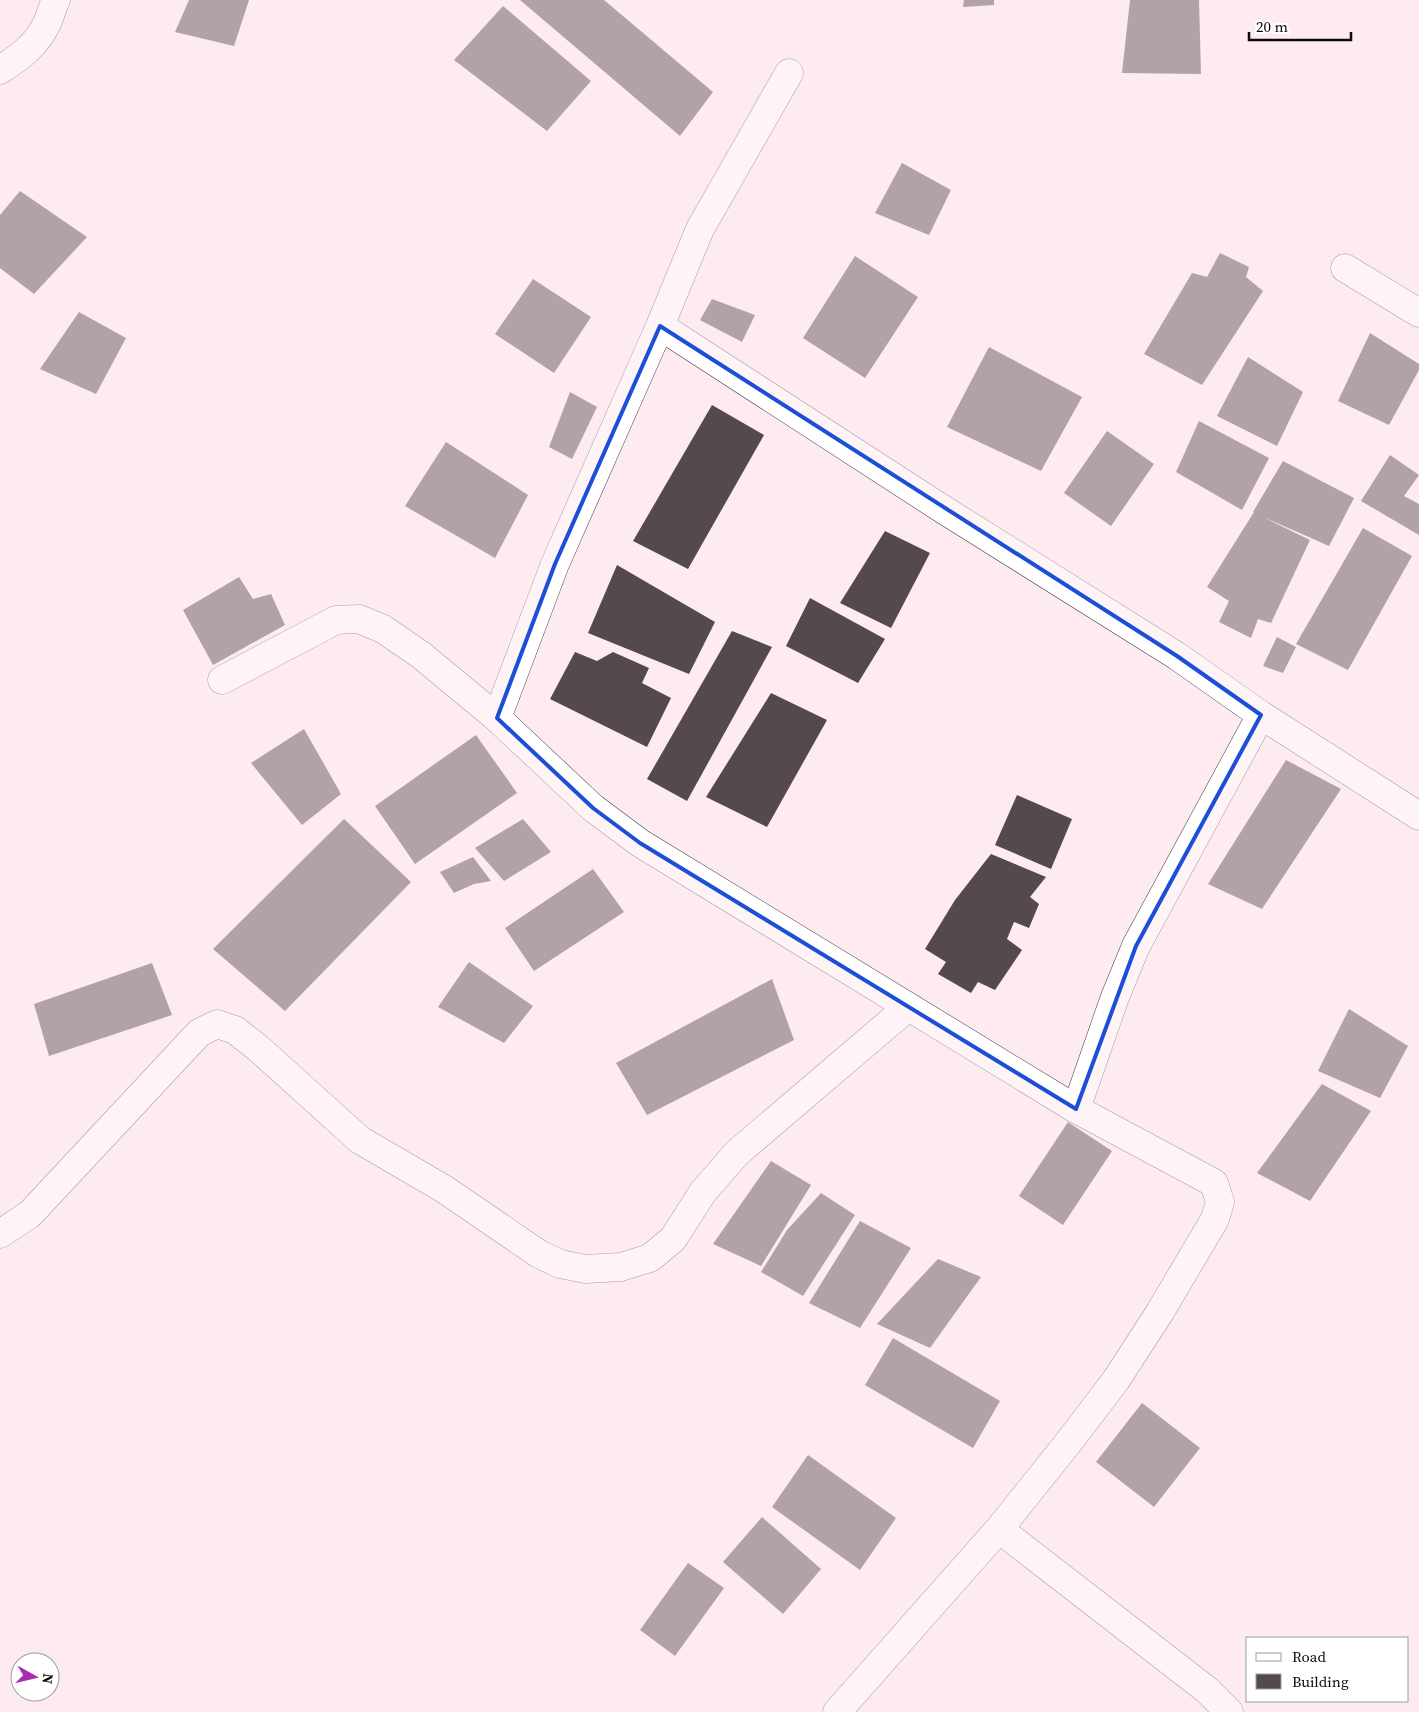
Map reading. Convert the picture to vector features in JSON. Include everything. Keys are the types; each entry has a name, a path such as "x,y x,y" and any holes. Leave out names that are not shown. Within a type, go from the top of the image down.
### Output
{"street":[{"path":"0,70 25,53 38,40 48,22 56,0"},
{"path":"498,718 555,564 660,326 700,229 788,72"},
{"path":"1345,268 1419,313"},
{"path":"660,326 941,508 1177,656 1261,715 1419,816"},
{"path":"222,680 336,620 359,619 383,629 422,655 498,718 593,808 640,843 1076,1109 1214,1183 1220,1202 1216,1219 1116,1380 999,1529 837,1712"},
{"path":"1076,1109 1115,997 1136,946 1261,715"},
{"path":"0,1234 30,1214 199,1033 217,1024 236,1030 360,1140 444,1189 539,1254 560,1264 586,1269 621,1267 650,1258 673,1239 703,1192 737,1153 908,1007"},
{"path":"999,1529 1207,1690 1228,1712"}],"highlighted area":[{"path":"660,326 1177,656 1261,715 1136,946 1076,1109 640,843 593,808 497,718 555,564"}],"building":[{"path":"189,0 249,0 234,46 175,32"},
{"path":"520,0 604,0 713,92 680,136"},
{"path":"964,0 994,0 994,5 963,7"},
{"path":"1130,0 1199,0 1201,74 1122,73"},
{"path":"503,6 591,81 547,131 454,60"},
{"path":"902,163 951,190 929,235 875,213"},
{"path":"20,191 87,237 34,294 0,268 0,215"},
{"path":"1220,253 1249,267 1246,277 1263,291 1202,385 1144,354 1192,273 1207,277"},
{"path":"855,256 918,297 865,378 803,338"},
{"path":"533,279 591,317 554,373 495,334"},
{"path":"712,299 755,315 742,342 700,320"},
{"path":"79,312 126,338 96,394 40,369"},
{"path":"1370,333 1419,364 1419,370 1389,425 1338,401"},
{"path":"989,347 1082,397 1041,471 947,427"},
{"path":"1248,357 1303,392 1277,446 1217,416"},
{"path":"570,392 597,407 572,459 549,447"},
{"path":"712,405 764,435 688,569 633,541"},
{"path":"1199,421 1269,458 1242,510 1176,472"},
{"path":"1107,431 1154,464 1111,526 1064,493"},
{"path":"446,442 528,495 495,558 405,506"},
{"path":"1390,455 1419,475 1404,496 1419,504 1419,535 1361,501"},
{"path":"1283,461 1354,498 1329,546 1263,517 1310,540 1271,623 1258,619 1251,638 1219,622 1229,601 1207,587 1254,512"},
{"path":"1363,528 1412,556 1348,670 1296,644"},
{"path":"885,531 930,553 891,628 840,603"},
{"path":"617,565 715,622 689,674 588,633"},
{"path":"239,577 253,599 271,594 285,625 213,665 183,610"},
{"path":"810,598 885,639 858,683 786,646"},
{"path":"732,631 772,647 687,801 647,779"},
{"path":"1277,637 1296,647 1283,673 1263,666"},
{"path":"575,652 597,661 613,652 649,668 642,683 671,698 647,747 550,699"},
{"path":"771,693 827,720 767,827 706,797"},
{"path":"304,729 341,794 302,825 251,763"},
{"path":"476,735 517,793 415,864 375,806"},
{"path":"1286,760 1341,789 1262,909 1208,884"},
{"path":"1017,795 1072,819 1051,869 995,845"},
{"path":"344,819 411,882 285,1011 213,949"},
{"path":"523,819 551,852 504,881 475,848"},
{"path":"991,854 1046,877 1030,897 1039,904 1029,928 1014,922 1007,939 1022,950 995,990 978,982 971,993 938,974 946,962 925,949 955,900"},
{"path":"473,857 491,881 474,884 454,893 440,872"},
{"path":"593,869 624,912 534,971 505,928"},
{"path":"469,962 533,1006 504,1043 438,1007"},
{"path":"152,963 172,1015 49,1056 34,1004"},
{"path":"772,979 794,1040 647,1115 616,1063"},
{"path":"1349,1009 1408,1046 1380,1098 1318,1071"},
{"path":"1322,1084 1371,1111 1310,1201 1257,1173"},
{"path":"1068,1122 1112,1151 1063,1225 1019,1196"},
{"path":"771,1161 811,1185 761,1266 713,1244"},
{"path":"821,1193 855,1215 803,1296 761,1272 787,1230"},
{"path":"860,1221 911,1248 860,1328 809,1303"},
{"path":"938,1259 981,1277 930,1348 877,1324"},
{"path":"893,1338 1000,1401 973,1448 865,1385"},
{"path":"1142,1403 1200,1448 1154,1507 1096,1462"},
{"path":"808,1455 896,1518 860,1570 772,1507"},
{"path":"762,1517 821,1569 783,1614 723,1562"},
{"path":"688,1563 724,1588 675,1656 640,1630"}]}
